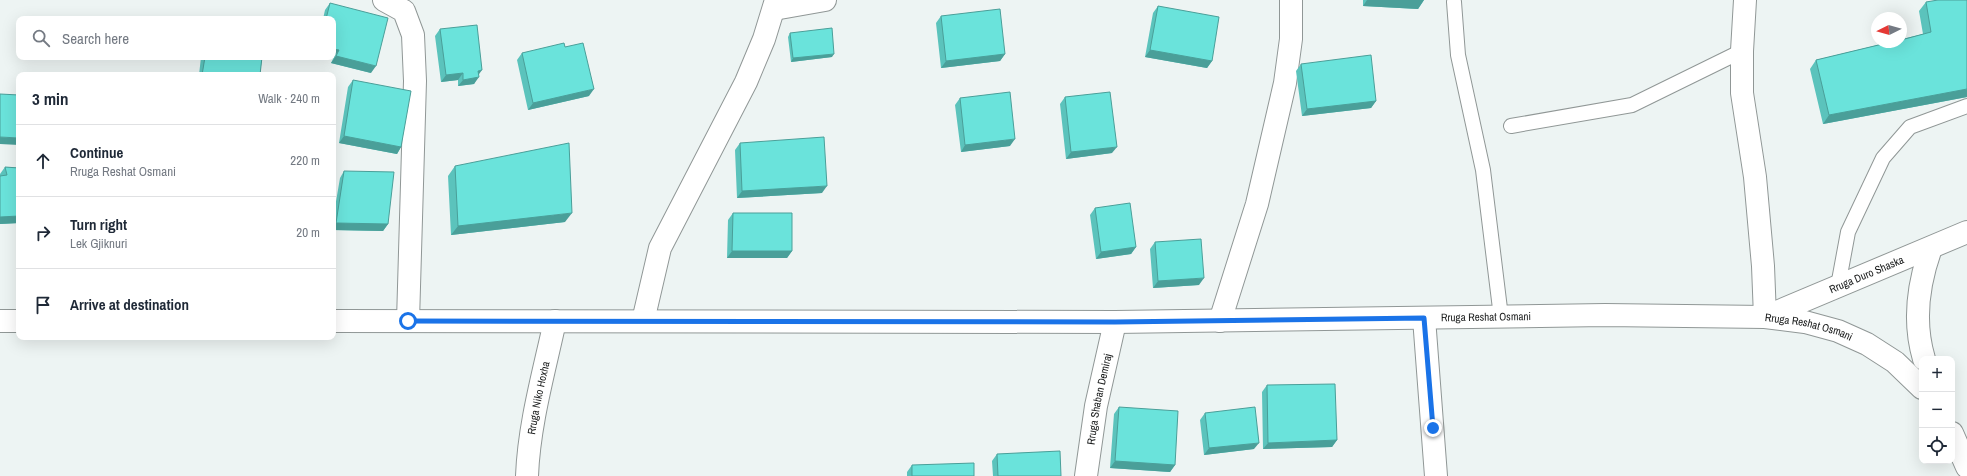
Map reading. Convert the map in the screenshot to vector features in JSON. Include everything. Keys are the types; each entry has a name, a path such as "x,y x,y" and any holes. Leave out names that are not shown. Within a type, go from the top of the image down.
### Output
{"main road":[{"path":"384,0 404,11 413,35 415,81 408,321"},
{"path":"643,321 660,248 746,82 775,4 825,0"},
{"path":"1220,321 1257,204 1285,83 1291,39 1291,0"},
{"path":"1746,0 1742,51 1742,93 1755,177 1763,266 1765,317"},
{"name":"Rruga Duro Shaska","path":"1765,317 1967,232"},
{"path":"1923,356 1918,339 1918,312 1924,268 1931,248"},
{"name":"Rruga Reshat Osmani","path":"336,321 1115,322 1683,315 1765,317 1805,322 1838,331 1860,341 1895,362 1919,385"},
{"path":"1424,318 1436,476"},
{"path":"0,321 16,321"},
{"name":"Rruga Niko Hoxha","path":"527,476 528,456 555,321"},
{"name":"Rruga Shaban Demiraj","path":"1086,476 1096,406 1115,322"},
{"path":"1958,436 1967,468"}],"lane":[{"path":"1454,2 1458,55 1483,170 1501,317"},
{"path":"1511,126 1632,105 1742,51"},
{"path":"1838,286 1848,232 1883,158 1910,127 1967,106"}],"building":[{"path":"1938,0 1967,0 1967,89 1829,115 1816,60 1871,47 1907,48 1907,38 1931,32 1926,2"},
{"path":"330,3 388,18 376,66 336,56 339,50 336,50 336,16 327,16"},
{"path":"1158,6 1219,17 1212,61 1150,50"},
{"path":"1000,9 1005,54 946,61 941,16"},
{"path":"477,25 482,70 478,71 479,77 463,80 463,73 446,75 440,29"},
{"path":"832,28 834,54 793,58 790,33"},
{"path":"564,43 565,47 583,43 594,89 533,103 522,53"},
{"path":"1371,55 1376,101 1307,109 1301,64"},
{"path":"204,60 262,60 260,72 202,72"},
{"path":"353,80 411,91 401,147 344,136"},
{"path":"1010,92 1015,139 965,145 960,98"},
{"path":"1110,92 1117,147 1071,152 1065,97"},
{"path":"0,94 16,95 16,138 0,137"},
{"path":"824,137 827,186 742,191 740,143"},
{"path":"569,143 572,213 458,226 455,166"},
{"path":"5,167 16,168 16,216 0,217 0,176 7,175"},
{"path":"344,171 394,172 388,224 336,223"},
{"path":"1130,203 1136,247 1101,252 1095,208"},
{"path":"733,213 792,213 792,251 732,251"},
{"path":"1201,239 1204,278 1158,281 1155,242"},
{"path":"1335,384 1337,440 1268,443 1267,385"},
{"path":"1119,407 1178,411 1175,465 1115,461"},
{"path":"1255,407 1259,443 1209,448 1205,413"},
{"path":"1060,451 1061,476 998,476 997,454"},
{"path":"974,463 974,476 912,476 912,465"}],"route":[{"path":"408,321 1115,322 1424,318 1433,428"}]}
